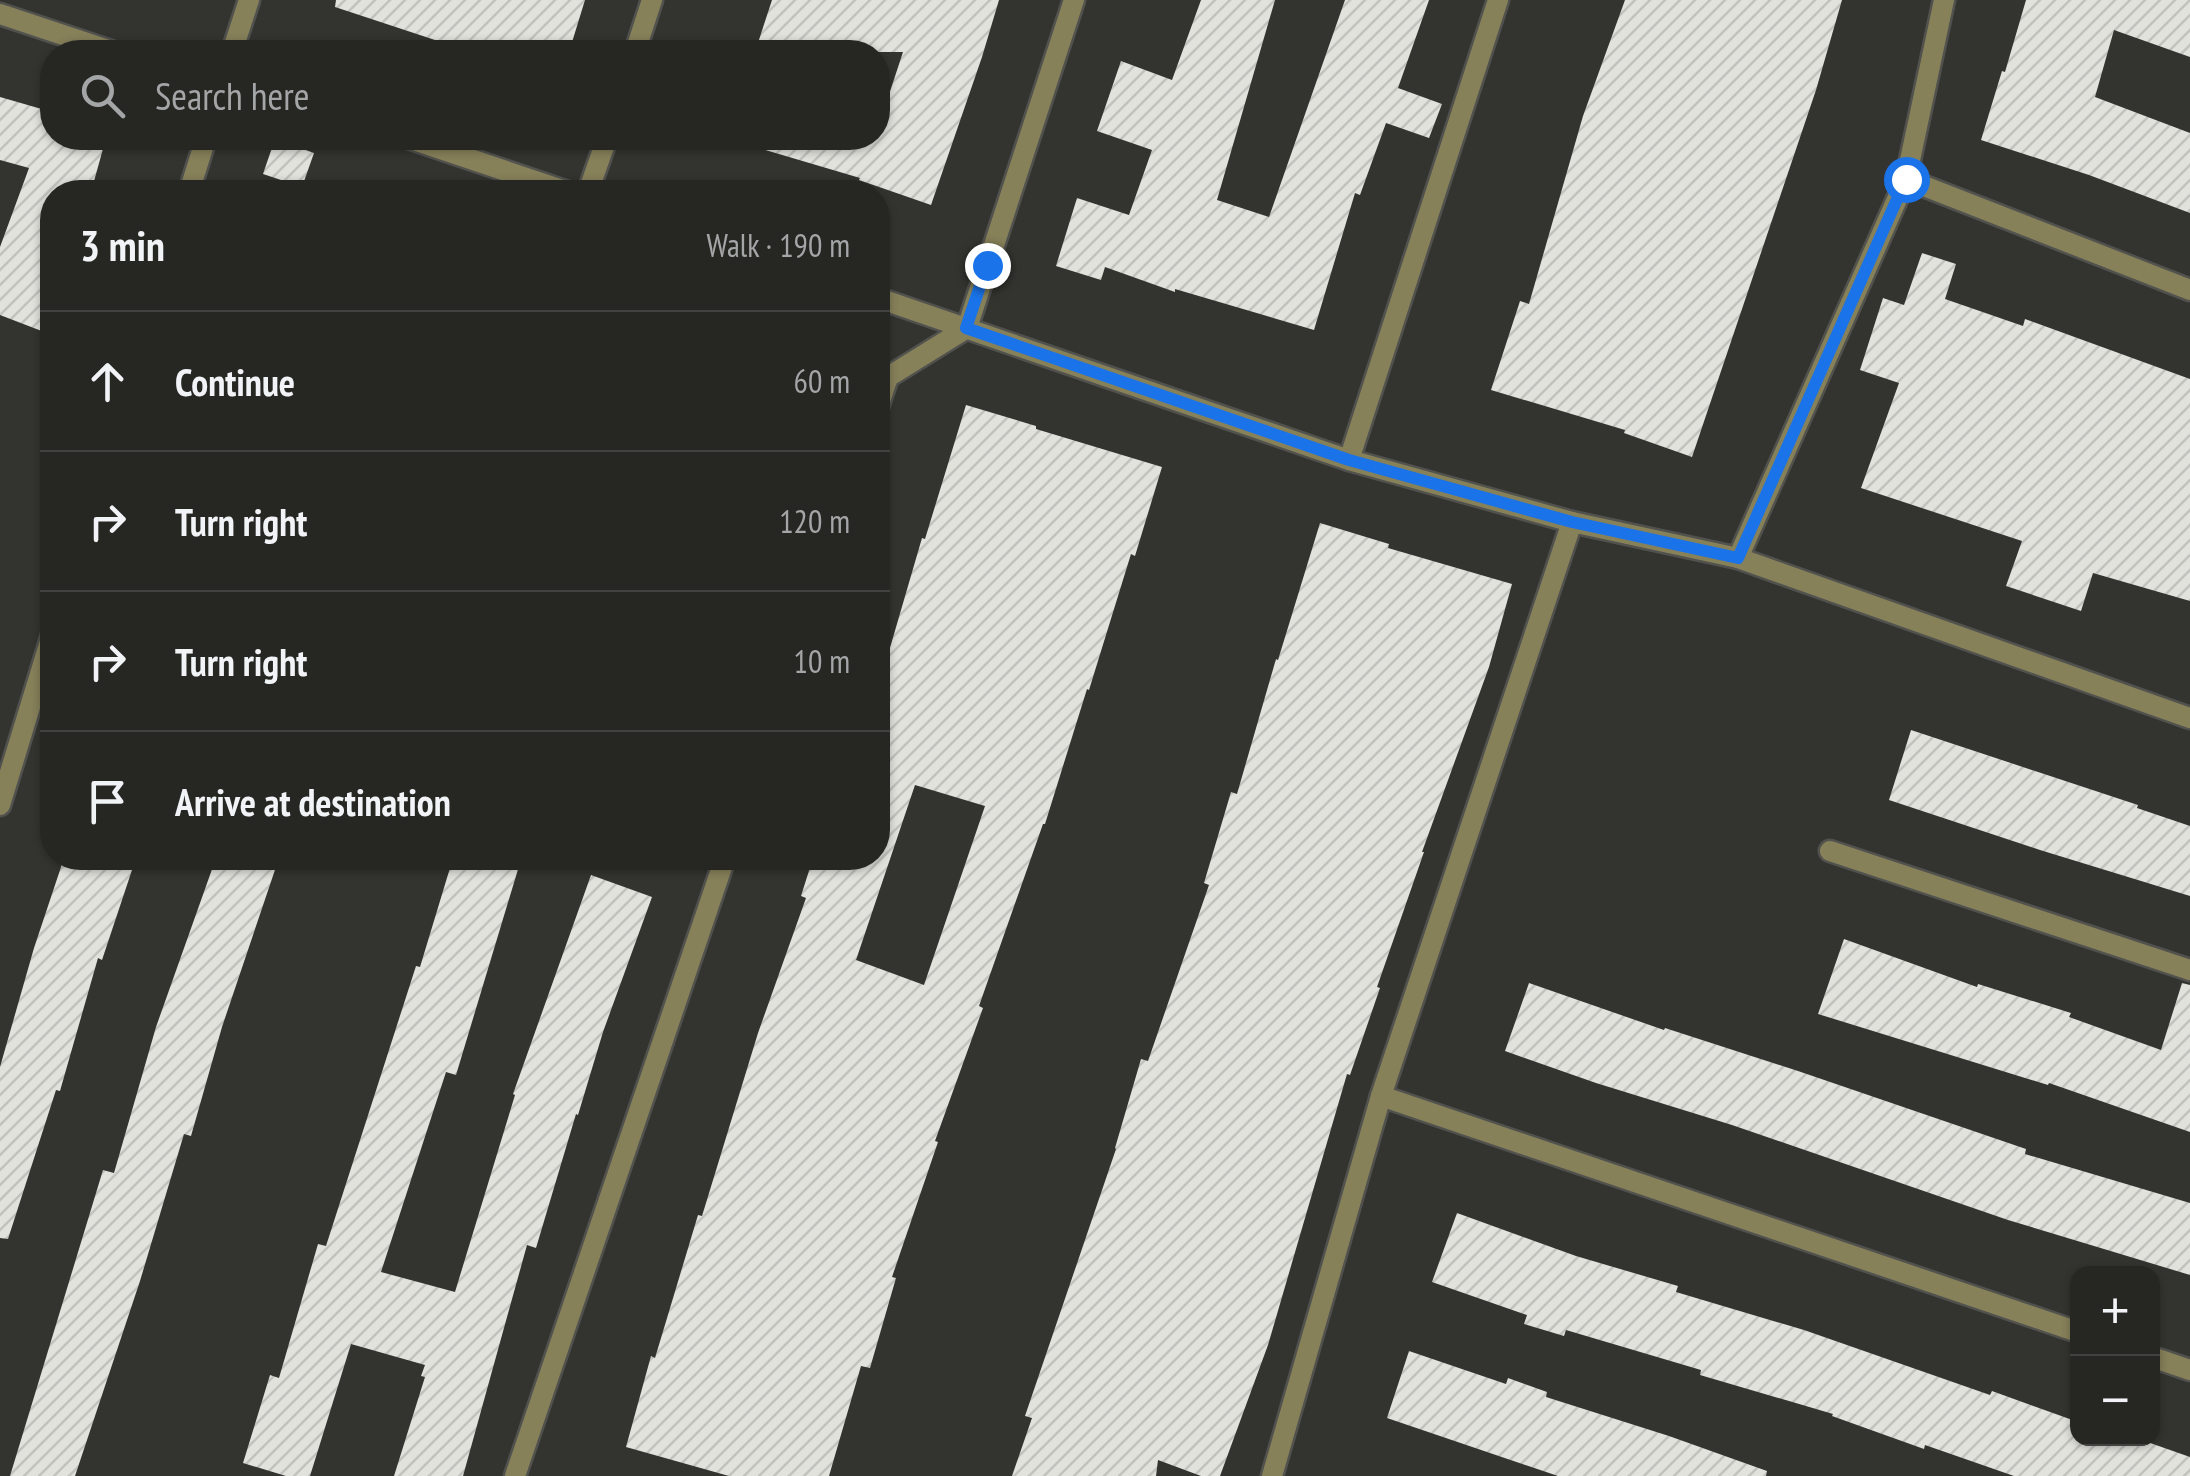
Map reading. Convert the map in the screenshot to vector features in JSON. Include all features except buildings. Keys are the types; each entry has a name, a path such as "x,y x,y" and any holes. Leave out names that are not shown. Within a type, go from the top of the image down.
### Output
{"street":[{"path":"236,40 249,0"},
{"path":"638,40 652,0"},
{"path":"890,375 966,328 1074,0"},
{"path":"1349,460 1498,0"},
{"path":"1738,558 1906,179 1944,0"},
{"path":"0,14 78,40"},
{"path":"192,180 202,150"},
{"path":"444,150 532,180"},
{"path":"592,180 602,150"},
{"path":"1906,179 2190,290"},
{"path":"890,302 1349,460 1572,522 1738,558 2190,718"},
{"path":"1272,1476 1381,1096 1572,522"},
{"path":"0,806 40,674"},
{"path":"1830,851 2190,970"},
{"path":"515,1476 720,870"},
{"path":"1381,1096 2070,1329"},
{"path":"2160,1360 2190,1370"}],"route":[{"path":"987,265 966,328 1349,460 1572,522 1738,558 1906,179"}]}
